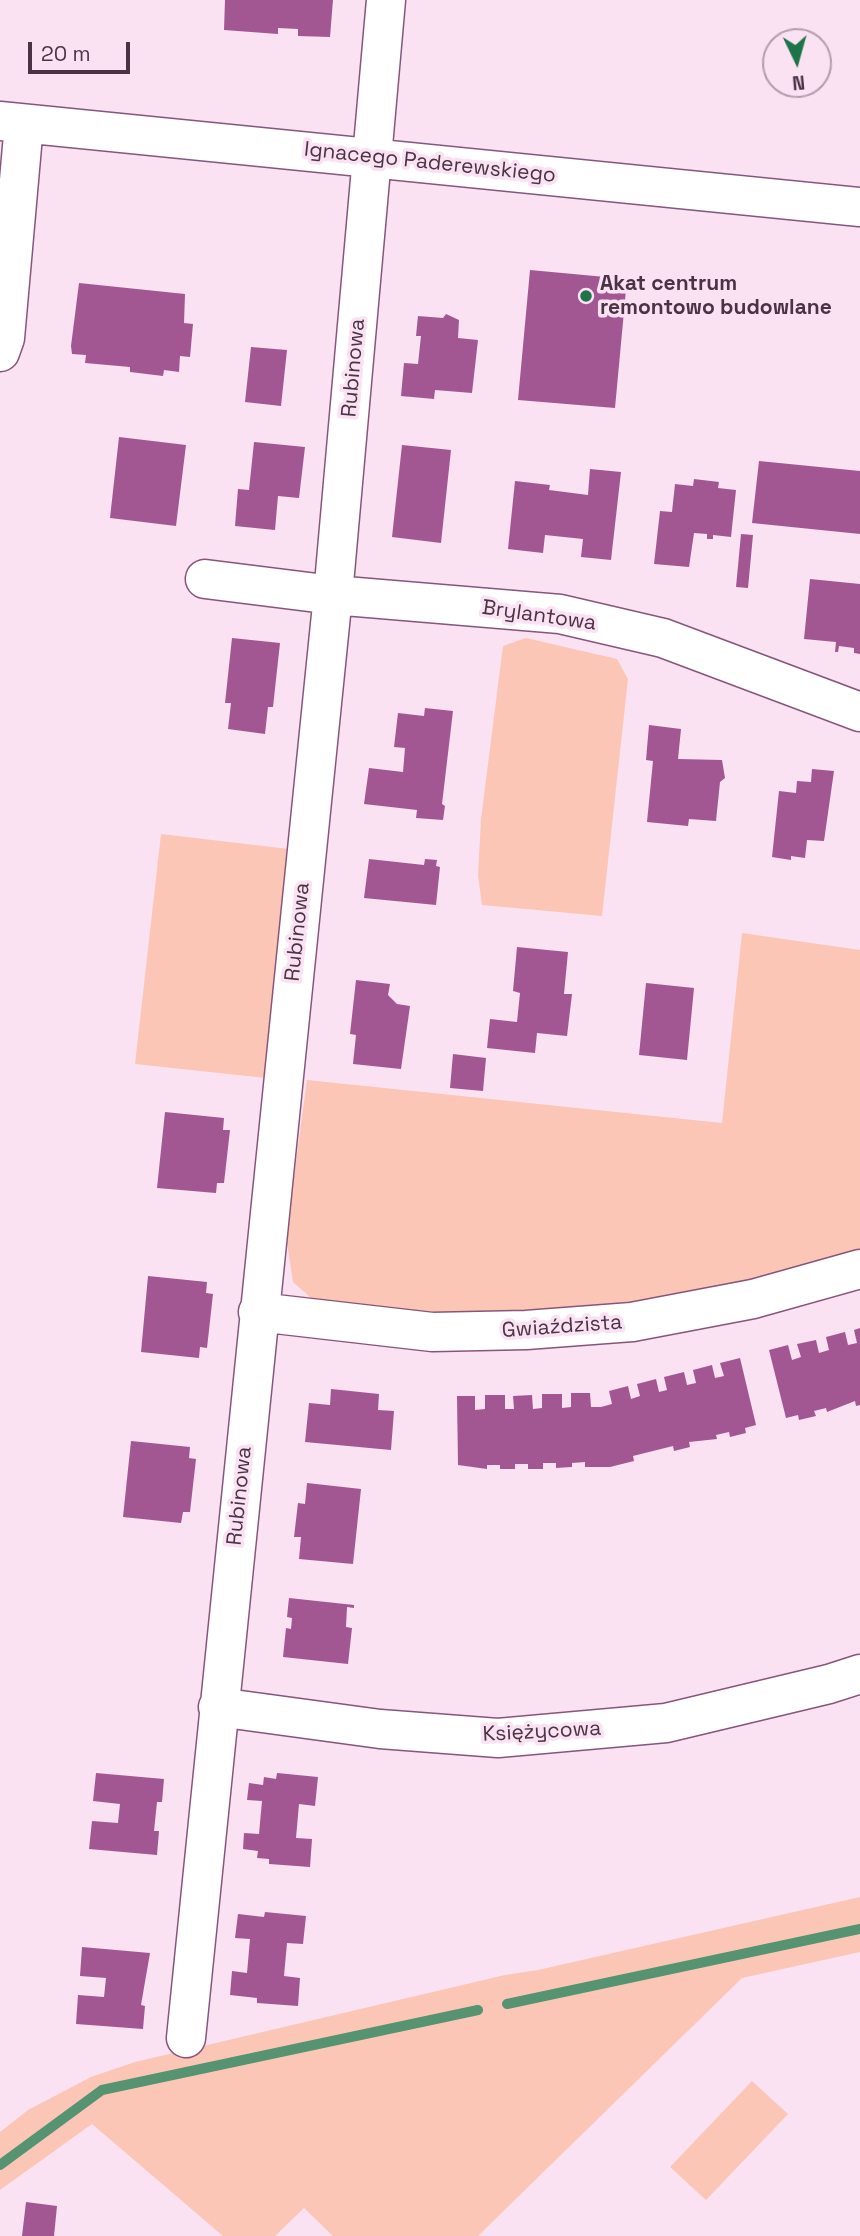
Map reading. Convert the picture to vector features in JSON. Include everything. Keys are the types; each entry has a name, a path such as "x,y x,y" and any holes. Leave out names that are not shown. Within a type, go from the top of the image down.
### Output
{"street":[{"name":"Rubinowa","path":"186,2038 333,595 386,0"},
{"name":"Ignacego Paderewskiego","path":"12,122 860,207"},
{"path":"0,352 5,338 12,122"},
{"name":"Brylantowa","path":"205,579 333,595 560,614 663,638 860,712"},
{"name":"Gwiaździsta","path":"258,1312 432,1332 526,1331 632,1322 753,1299 860,1269"},
{"name":"Księżycowa","path":"218,1707 380,1729 498,1738 666,1723 829,1684 860,1674"}],"shaded area":[{"path":"526,638 617,659 628,679 602,916 482,905 478,875 481,819 503,646"},
{"path":"161,834 289,849 266,1078 135,1064"},
{"path":"742,933 860,950 860,1253 667,1301 536,1320 320,1306 293,1282 286,1236 307,1080 722,1123"},
{"path":"860,1897 860,1952 742,1978 478,2236 333,2236 304,2208 275,2236 223,2236 92,2124 0,2190 0,2132 28,2110 91,2077 135,2062 505,1975 538,1970"},
{"path":"752,2081 788,2114 706,2200 670,2167"}],"building":[{"path":"225,0 333,0 330,37 298,36 298,29 278,28 278,34 224,30"},
{"path":"530,270 627,279 615,408 518,400"},
{"path":"79,283 185,294 184,323 193,324 190,357 180,356 179,372 164,370 163,376 130,372 130,367 85,363 86,355 72,354"},
{"path":"446,314 459,320 458,338 478,340 472,393 435,390 434,399 401,396 404,363 418,364 421,336 416,336 418,316 443,318"},
{"path":"251,347 287,350 281,406 245,402"},
{"path":"119,437 186,445 176,526 110,518"},
{"path":"254,442 305,447 299,498 278,496 275,530 235,526 238,489 249,490"},
{"path":"402,445 451,450 441,543 392,537"},
{"path":"759,461 860,471 860,534 752,523"},
{"path":"590,469 621,472 611,560 581,557 583,539 545,535 543,553 508,549 515,481 550,485 549,490 588,495"},
{"path":"694,479 719,482 718,488 736,490 731,537 713,535 713,539 707,539 707,534 694,533 689,567 654,564 660,511 672,512 675,484 693,486"},
{"path":"741,534 753,535 748,588 736,587"},
{"path":"810,579 860,584 860,654 854,653 854,648 839,646 838,652 835,652 836,642 804,639"},
{"path":"232,638 280,643 273,707 268,707 265,734 228,729 231,703 225,703"},
{"path":"425,708 453,711 442,804 445,806 443,820 416,818 417,810 364,804 369,768 403,772 405,748 394,747 398,713 424,716"},
{"path":"649,725 681,729 678,759 722,760 725,778 720,782 716,821 689,819 688,826 647,822 653,761 646,760"},
{"path":"812,769 834,771 824,841 807,840 805,858 791,856 791,860 772,857 779,791 796,793 797,781 811,782"},
{"path":"369,859 424,865 425,859 437,860 436,866 440,867 436,905 364,898"},
{"path":"517,947 568,952 564,994 572,994 567,1036 537,1033 535,1053 487,1048 490,1019 517,1022 520,993 513,991"},
{"path":"356,980 390,984 388,995 397,1004 410,1006 401,1069 353,1064 356,1035 350,1034"},
{"path":"646,983 694,988 687,1060 639,1055"},
{"path":"453,1054 486,1058 483,1091 450,1088"},
{"path":"165,1112 224,1118 223,1130 230,1130 224,1183 217,1183 216,1193 157,1188"},
{"path":"148,1276 207,1282 206,1293 213,1294 207,1348 200,1347 199,1358 141,1352"},
{"path":"860,1328 860,1405 856,1406 855,1401 827,1412 826,1408 814,1411 816,1416 799,1420 798,1415 786,1418 769,1350 788,1345 792,1360 801,1357 797,1344 816,1340 819,1353 829,1350 826,1337 845,1332 848,1345 857,1343 854,1330"},
{"path":"740,1358 756,1425 745,1428 746,1433 730,1437 729,1432 716,1435 717,1439 689,1442 690,1447 674,1451 673,1446 633,1456 634,1461 610,1467 585,1467 585,1462 572,1463 572,1467 556,1468 556,1463 543,1463 543,1469 528,1469 528,1464 515,1464 515,1469 500,1469 500,1465 487,1465 487,1469 458,1465 457,1396 475,1396 475,1410 485,1409 485,1395 505,1395 505,1409 514,1409 513,1396 532,1395 533,1409 542,1408 542,1394 562,1394 562,1408 571,1407 571,1393 590,1393 591,1407 601,1407 612,1404 609,1391 628,1386 631,1399 640,1396 637,1384 656,1379 659,1392 667,1390 664,1377 684,1372 687,1385 696,1383 693,1370 712,1365 715,1378 724,1376 720,1363"},
{"path":"331,1389 379,1394 378,1410 394,1411 391,1450 305,1442 309,1403 330,1405"},
{"path":"131,1441 190,1447 189,1458 196,1459 190,1512 183,1512 181,1523 123,1517"},
{"path":"307,1483 361,1489 353,1564 299,1559 301,1537 294,1537 298,1503 305,1504"},
{"path":"289,1598 354,1605 354,1608 347,1607 346,1627 352,1628 348,1664 283,1657 286,1628 291,1629 292,1618 287,1617"},
{"path":"96,1773 164,1779 162,1802 157,1802 154,1831 159,1831 157,1855 89,1849 92,1821 118,1823 120,1804 93,1801"},
{"path":"277,1773 318,1777 315,1806 299,1804 296,1838 312,1839 310,1867 269,1864 269,1859 257,1858 258,1851 243,1849 244,1833 259,1834 262,1801 247,1800 249,1783 263,1785 264,1777 276,1779"},
{"path":"265,1912 306,1916 303,1944 287,1943 284,1976 300,1978 298,2006 257,2003 257,1998 230,1995 232,1971 247,1973 250,1939 235,1938 238,1914 264,1917"},
{"path":"82,1947 150,1953 141,2005 145,2006 143,2029 76,2024 78,1995 104,1997 106,1978 80,1976"},
{"path":"26,2202 57,2206 54,2236 22,2236"}],"waterway":[{"path":"507,2004 860,1929"},
{"path":"0,2165 102,2090 478,2010"}],"place":[{"name":"Akat centrum remontowo budowlane","path":"586,296"}]}
